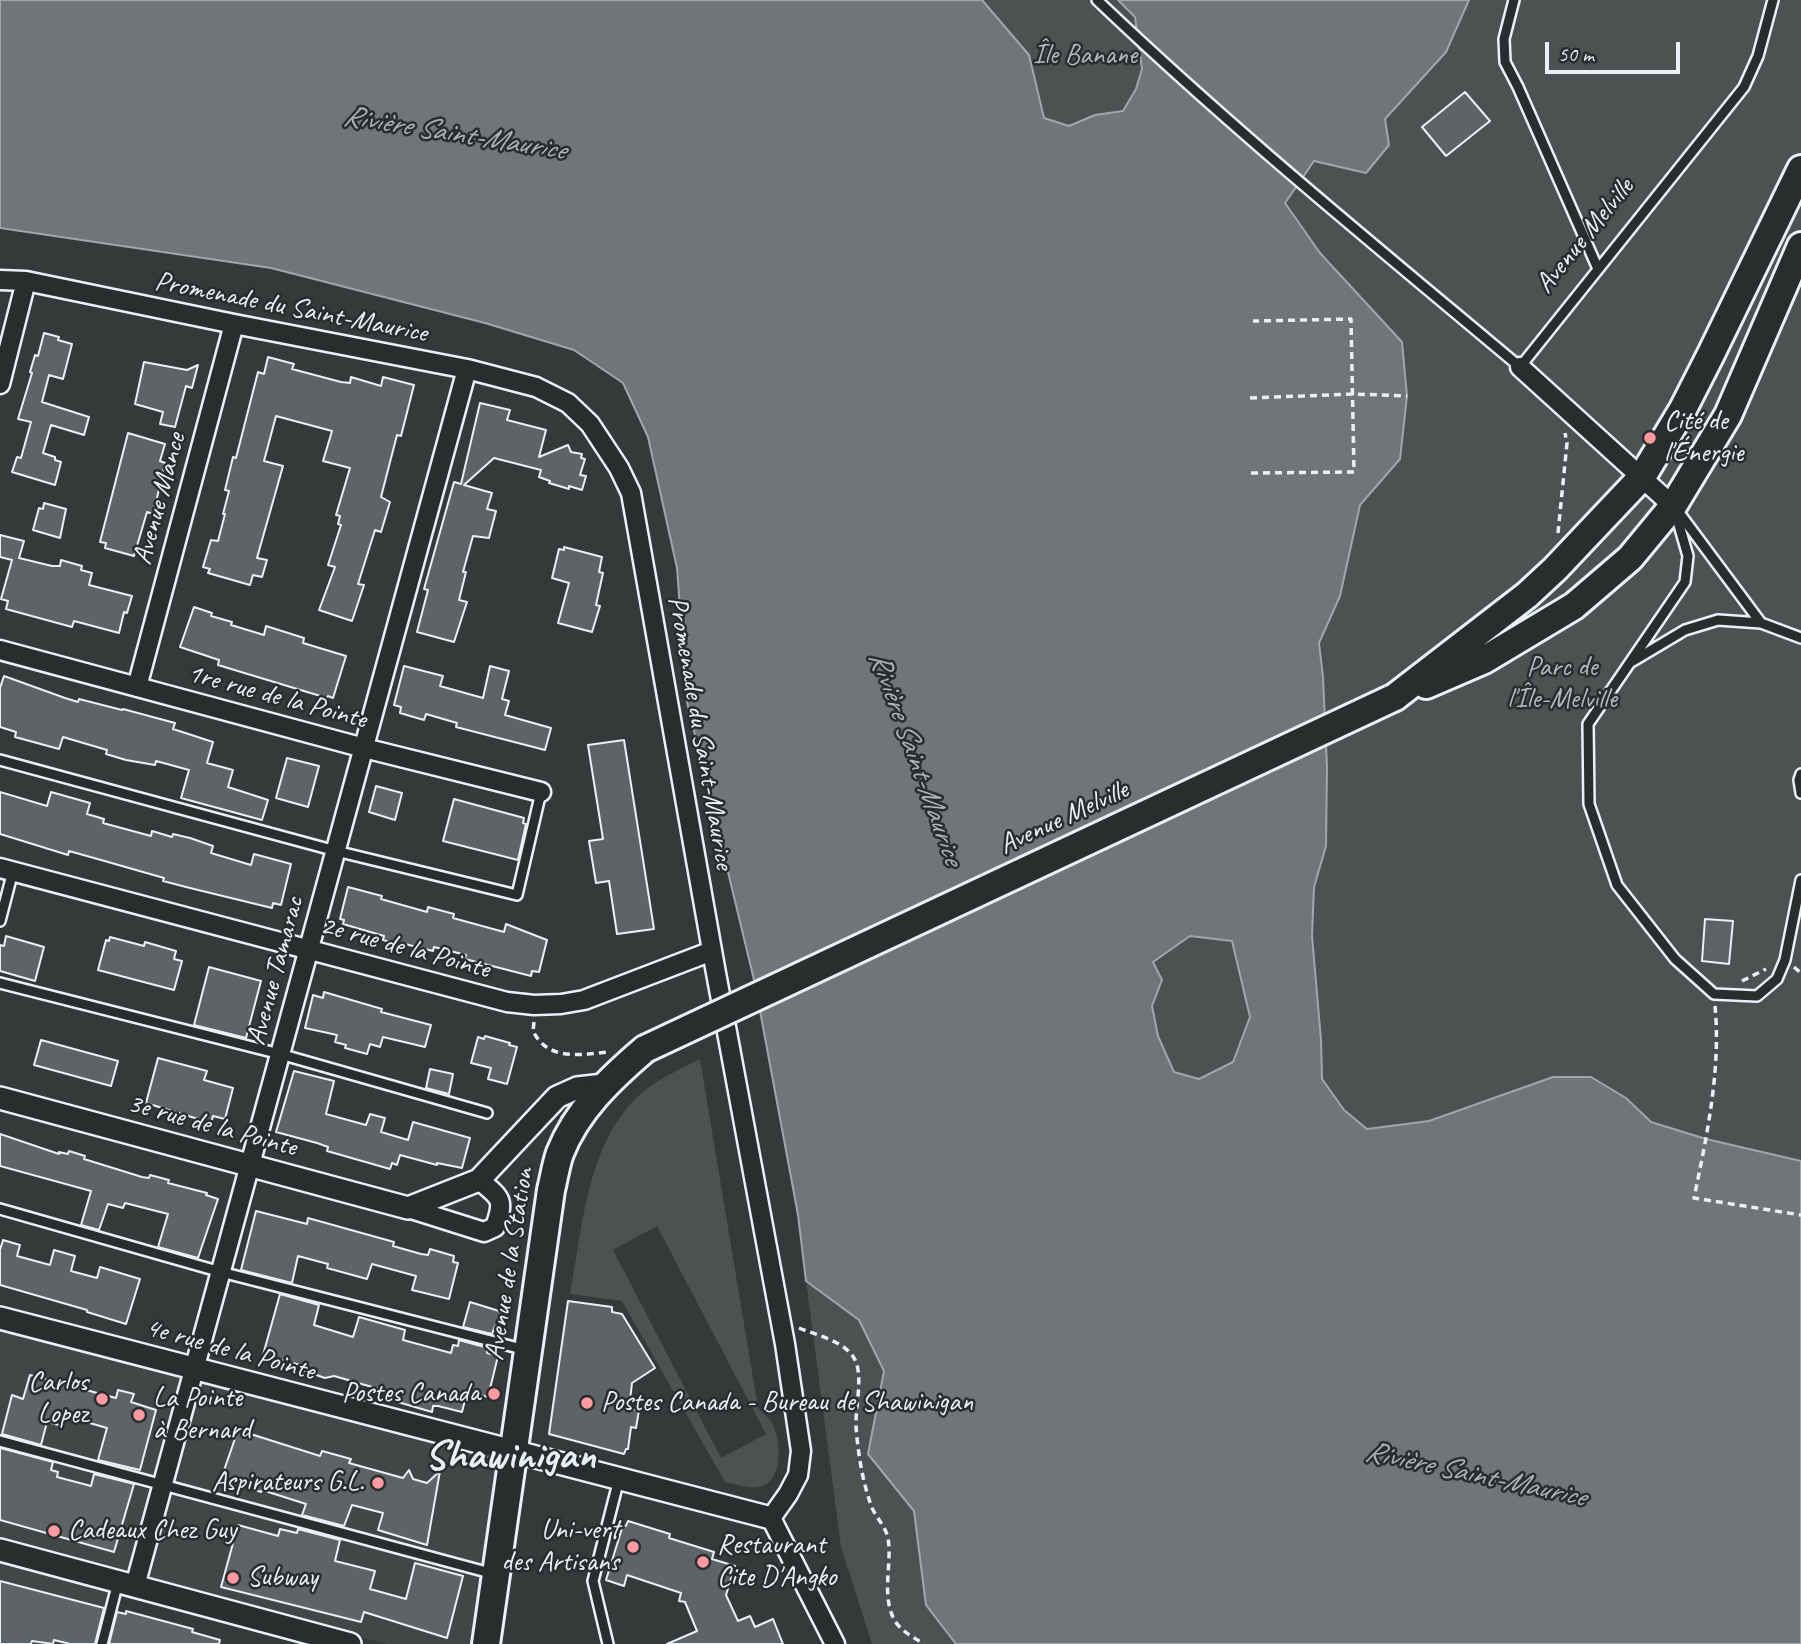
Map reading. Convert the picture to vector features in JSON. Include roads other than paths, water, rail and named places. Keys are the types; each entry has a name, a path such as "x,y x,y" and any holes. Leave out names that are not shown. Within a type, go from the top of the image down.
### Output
{"main road":[{"path":"1642,477 1683,409 1801,169"},
{"name":"Avenue Melville","path":"645,1049 1395,697 1485,660 1574,606 1630,558 1673,506 1728,415 1801,246"},
{"name":"Avenue Melville","path":"1395,697 1527,595 1642,477"},
{"name":"Avenue de la Station","path":"486,1644 551,1190 560,1154 573,1127 604,1085 645,1049"}],"street":[{"name":"Promenade du Saint-Maurice","path":"0,280 26,281 467,369 536,387 568,403 590,424 619,468 631,493 802,1451 798,1475 771,1518"},
{"path":"0,384 26,281"},
{"name":"Avenue Mance","path":"137,687 234,324"},
{"path":"1520,367 1673,506"},
{"name":"Avenue Tamarac","path":"127,1584 163,1485 467,369"},
{"name":"1re rue de la Pointe","path":"0,650 364,748 541,792"},
{"name":"2e rue de la Pointe","path":"7,869 507,1002 534,1005 584,1000 712,951"},
{"path":"408,1208 480,1180 557,1097 577,1088 604,1085"},
{"name":"3e rue de la Pointe","path":"0,1098 408,1208 484,1232 495,1227 502,1208 499,1196 480,1180"},
{"name":"4e rue de la Pointe","path":"0,1318 771,1518"},
{"path":"771,1518 835,1644"},
{"path":"0,1550 350,1644"}],"lane":[{"path":"1097,0 1136,38 1308,189 1520,367"},
{"path":"1514,0 1504,38 1505,62 1598,269"},
{"name":"Avenue Melville","path":"1520,367 1744,88 1758,56 1773,0"},
{"path":"1673,506 1761,623"},
{"path":"1673,506 1688,556 1685,582 1588,724 1589,804 1617,886 1675,959 1714,994 1756,996 1776,979 1785,960 1801,880"},
{"path":"1630,663 1685,630 1718,620 1761,623 1801,638"},
{"path":"0,760 336,851 517,895 541,792"},
{"path":"1801,774 1801,793"},
{"path":"0,921 7,869"},
{"path":"0,983 280,1054 487,1113"},
{"path":"0,1209 221,1272 528,1351"},
{"path":"0,1441 496,1575"},
{"path":"608,1644 593,1581 618,1479"},
{"path":"102,1644 127,1584"}],"water":[{"name":"Rivière Saint-Maurice","path":"0,0 982,0 1029,55 1044,118 1069,126 1095,115 1123,111 1136,89 1142,69 1135,17 1118,0 1469,0 1446,52 1385,119 1389,145 1366,173 1314,161 1285,203 1320,253 1402,342 1407,396 1400,459 1360,505 1340,596 1319,643 1327,767 1326,846 1314,887 1312,936 1322,1079 1344,1110 1367,1129 1429,1121 1553,1077 1591,1077 1626,1098 1651,1122 1706,1139 1801,1161 1801,1644 956,1644 926,1605 914,1511 868,1454 884,1371 859,1320 806,1281 798,1215 755,984 687,702 677,568 648,437 623,383 574,350 485,323 271,268 0,228","holes":["1190,936 1232,941 1250,1017 1233,1062 1199,1079 1174,1072 1158,1036 1152,1006 1162,980 1153,962"]}],"place":[{"name":"Cité de l'Énergie","path":"1650,438"},
{"name":"Postes Canada","path":"494,1394"},
{"name":"Carlos Lopez","path":"102,1399"},
{"name":"Postes Canada - Bureau de Shawinigan","path":"587,1403"},
{"name":"La Pointe à Bernard","path":"139,1415"},
{"name":"Aspirateurs G.L.","path":"378,1483"},
{"name":"Cadeaux Chez Guy","path":"54,1531"},
{"name":"Uni-vert des Artisans","path":"633,1547"},
{"name":"Restaurant Cite D'Angko","path":"703,1562"},
{"name":"Subway","path":"233,1578"}],"district":[{"name":"Shawinigan","path":"510,1457"}],"park label":[{"name":"Île Banane","path":"1085,56"},
{"name":"Parc de l'Île-Melville","path":"1562,684"}]}
